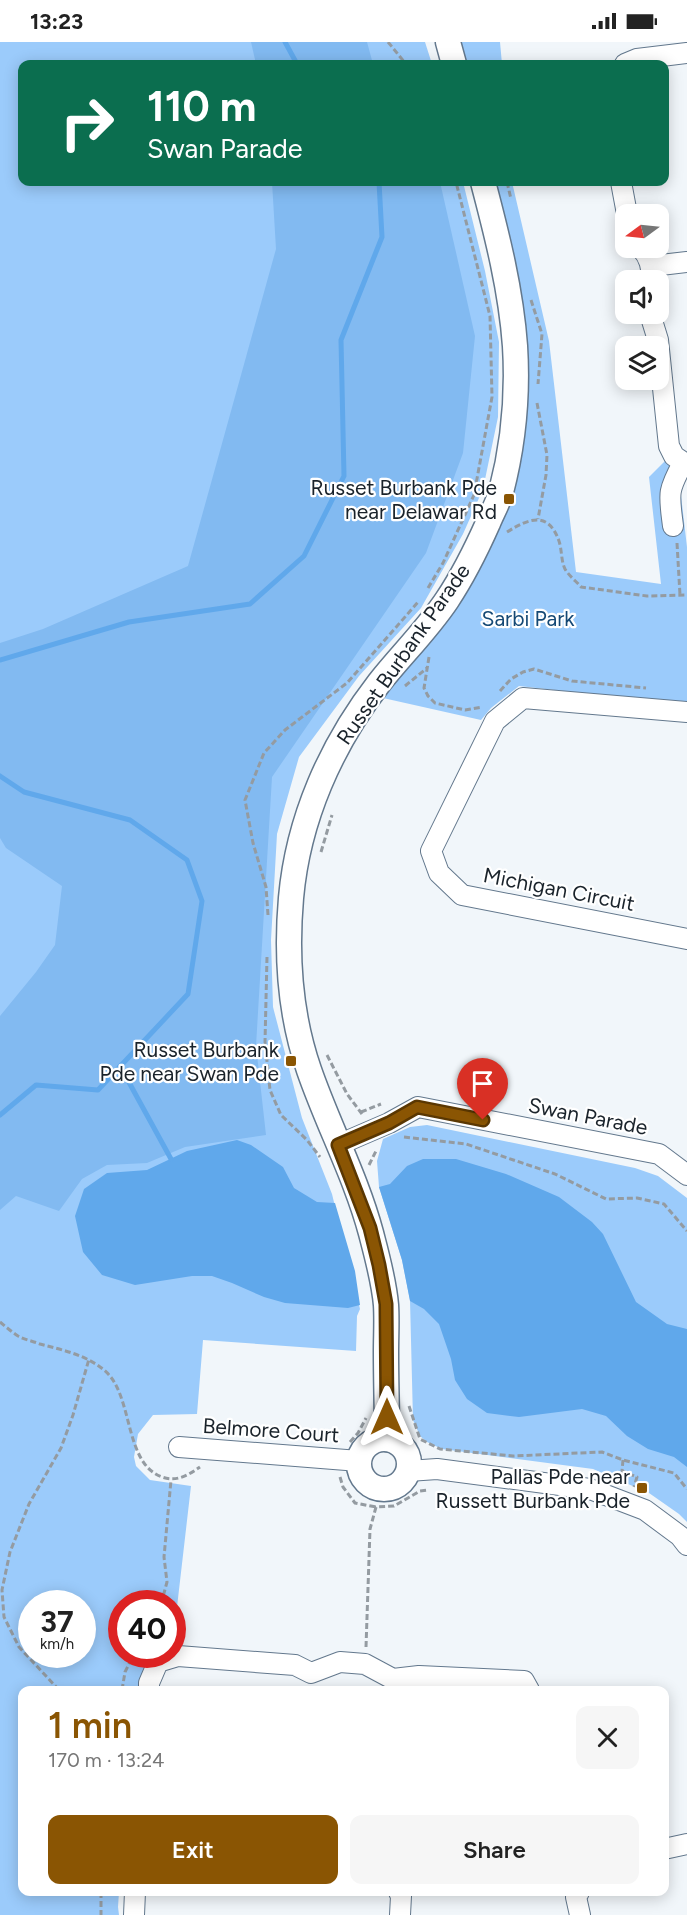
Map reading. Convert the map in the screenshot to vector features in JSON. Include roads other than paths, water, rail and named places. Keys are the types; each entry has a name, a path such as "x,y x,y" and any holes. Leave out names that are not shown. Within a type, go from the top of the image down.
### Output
{"street":[{"path":"448,42 453,60"},
{"path":"633,60 687,53"},
{"name":"Russet Burbank Parade","path":"387,1439 386,1304 372,1237 357,1192 308,1068 298,1030 291,989 289,942 291,896 297,855 311,805 326,768 345,733 379,682 447,600 479,543 500,494 510,443 516,392 515,346 508,292 484,186"},
{"path":"622,186 625,204"},
{"path":"662,270 687,262"},
{"path":"653,324 658,340 669,446 674,456 685,464 670,488 673,526"},
{"name":"Michigan Circuit","path":"687,712 523,698 495,722 431,851 439,873 462,895 687,939"},
{"name":"Swan Parade","path":"338,1145 373,1140 389,1123 417,1107 659,1154 687,1175"},
{"path":"387,1439 402,1447 406,1454 408,1471 399,1485 391,1489 376,1488 369,1485 360,1474 346,1464 372,1442 387,1439"},
{"name":"Belmore Court","path":"179,1447 346,1464"},
{"path":"408,1471 437,1469 590,1489 645,1510 680,1536 687,1545"},
{"path":"149,1686 158,1662 178,1656 295,1665 311,1673 340,1662 365,1664 393,1679 419,1676 524,1681 527,1686"},
{"path":"669,1848 687,1844"},
{"path":"134,1915 135,1896"},
{"path":"400,1915 401,1896"},
{"path":"577,1896 580,1915"}],"waterway":[{"path":"285,42 295,60"},
{"path":"0,660 129,622 250,604 304,556 344,476 341,340 382,237 379,186"},
{"path":"0,776 24,792 130,820 187,860 202,901 188,994 98,1090 36,1085 0,1115"},
{"path":"120,1066 171,1159"}],"place":[{"name":"Russet Burbank Pde near Delawar Rd","path":"509,499"},
{"name":"Russet Burbank Pde near Swan Pde","path":"291,1061"},
{"name":"Pallas Pde near Russett Burbank Pde","path":"642,1488"}],"park label":[{"name":"Sarbi Park","path":"528,618"}]}
